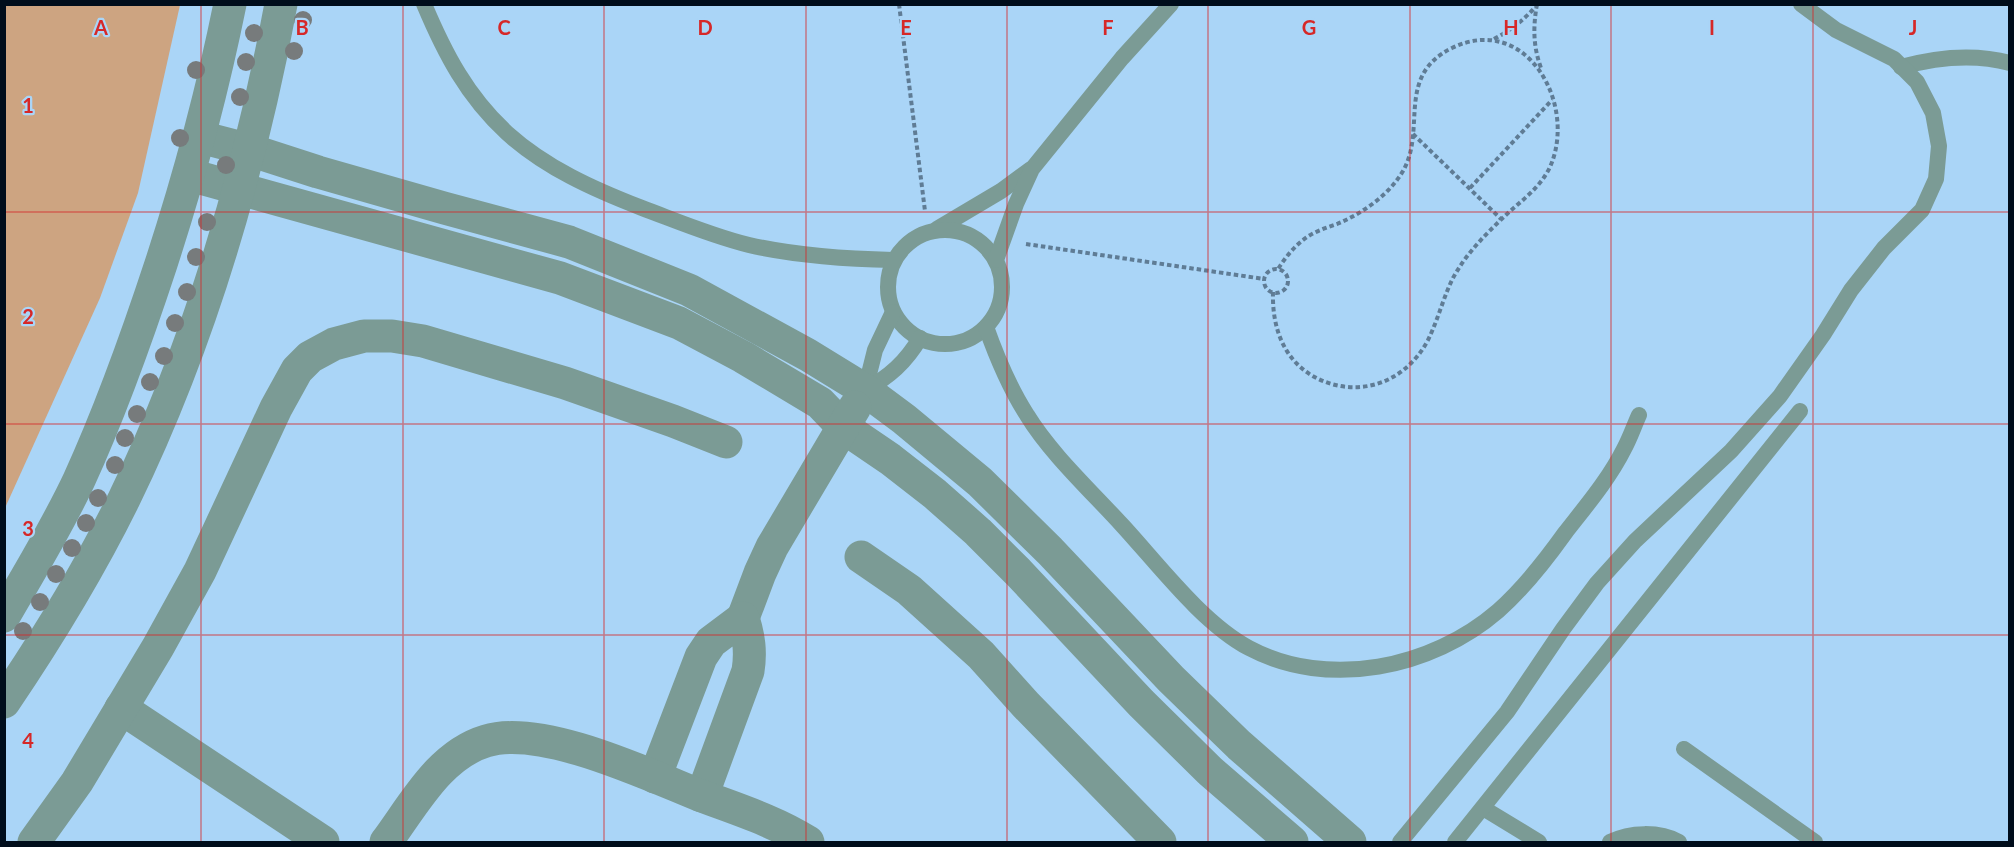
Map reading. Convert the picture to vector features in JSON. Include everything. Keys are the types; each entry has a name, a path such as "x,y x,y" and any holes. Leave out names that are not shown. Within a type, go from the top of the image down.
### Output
{"street":[{"path":"4,615 78,482 110,409 138,334 190,175 216,72 230,4"},
{"path":"4,702 50,634 85,573 124,500 158,425 188,348 231,223 266,84 281,4"},
{"path":"200,137 569,242 689,290 808,355 865,390 980,482 1171,679 1239,745 1350,843"},
{"path":"190,175 560,278 680,323 820,403 843,427 890,459 978,532 1141,703 1210,771 1292,843"},
{"path":"34,843 77,782 200,571 276,408 297,370 310,357 334,344 364,336 392,336 423,341 565,383 726,442"},
{"path":"655,777 701,657 711,642 743,618 772,547 865,390"},
{"path":"861,557 909,590 974,648 1160,843"},
{"path":"702,796 748,671 749,638 743,618"},
{"path":"121,708 323,843"},
{"path":"386,843 434,777 449,761 486,741 505,738 558,744 592,753 763,819 808,843"}],"lane":[{"path":"424,4 443,49 472,94 507,133 549,165 596,190 702,231 749,244 796,254 893,260"},
{"path":"996,260 1016,204 1032,169 1122,58 1171,4"},
{"path":"1400,843 1507,712 1563,629 1598,583 1635,541 1731,451 1780,396 1851,290 1884,248 1922,210 1936,179 1939,146 1933,112 1917,82 1894,59 1836,30 1801,4"},
{"path":"1901,67 1926,60 1950,57 1976,57 2010,63"},
{"path":"932,231 954,230 971,236 985,246 996,260 1002,277 1002,296 996,312 986,327 971,338 955,343 937,343 920,338 904,328 893,312 888,296 888,278 893,260 904,246 918,236 932,231 985,201 1032,169"},
{"path":"865,390 875,350 893,312"},
{"path":"986,327 1003,374 1028,418 1059,457 1209,620 1249,648 1299,667 1354,671 1406,660 1454,640 1497,611 1535,573 1608,477 1639,415"},
{"path":"865,390 882,381 897,369 910,355 920,338"},
{"path":"1455,843 1800,411"},
{"path":"1683,749 1815,843"},
{"path":"1483,808 1539,843"},
{"path":"1610,843 1628,836 1644,834 1660,836 1679,843"}],"path":[{"path":"899,4 932,231"},
{"path":"1278,269 1284,272 1288,283 1280,292 1273,292 1265,285 1266,273 1278,269 1289,253 1304,240 1320,230 1358,214 1376,202 1391,187 1404,169 1413,134 1414,99 1419,84 1426,70 1436,58 1465,42 1494,39 1525,19 1537,4"},
{"path":"1273,292 1275,325 1281,341 1303,370 1324,382 1344,387 1364,388 1402,373 1416,358 1428,340 1454,276 1482,237 1539,184 1556,150 1557,115 1536,55 1534,38 1537,4"},
{"path":"1494,39 1512,47 1542,72"},
{"path":"1470,188 1553,99"},
{"path":"1413,134 1501,219"},
{"path":"1002,240 1264,279"}],"shaded area":[{"path":"5,4 180,5 138,193 100,298 5,508"}]}
